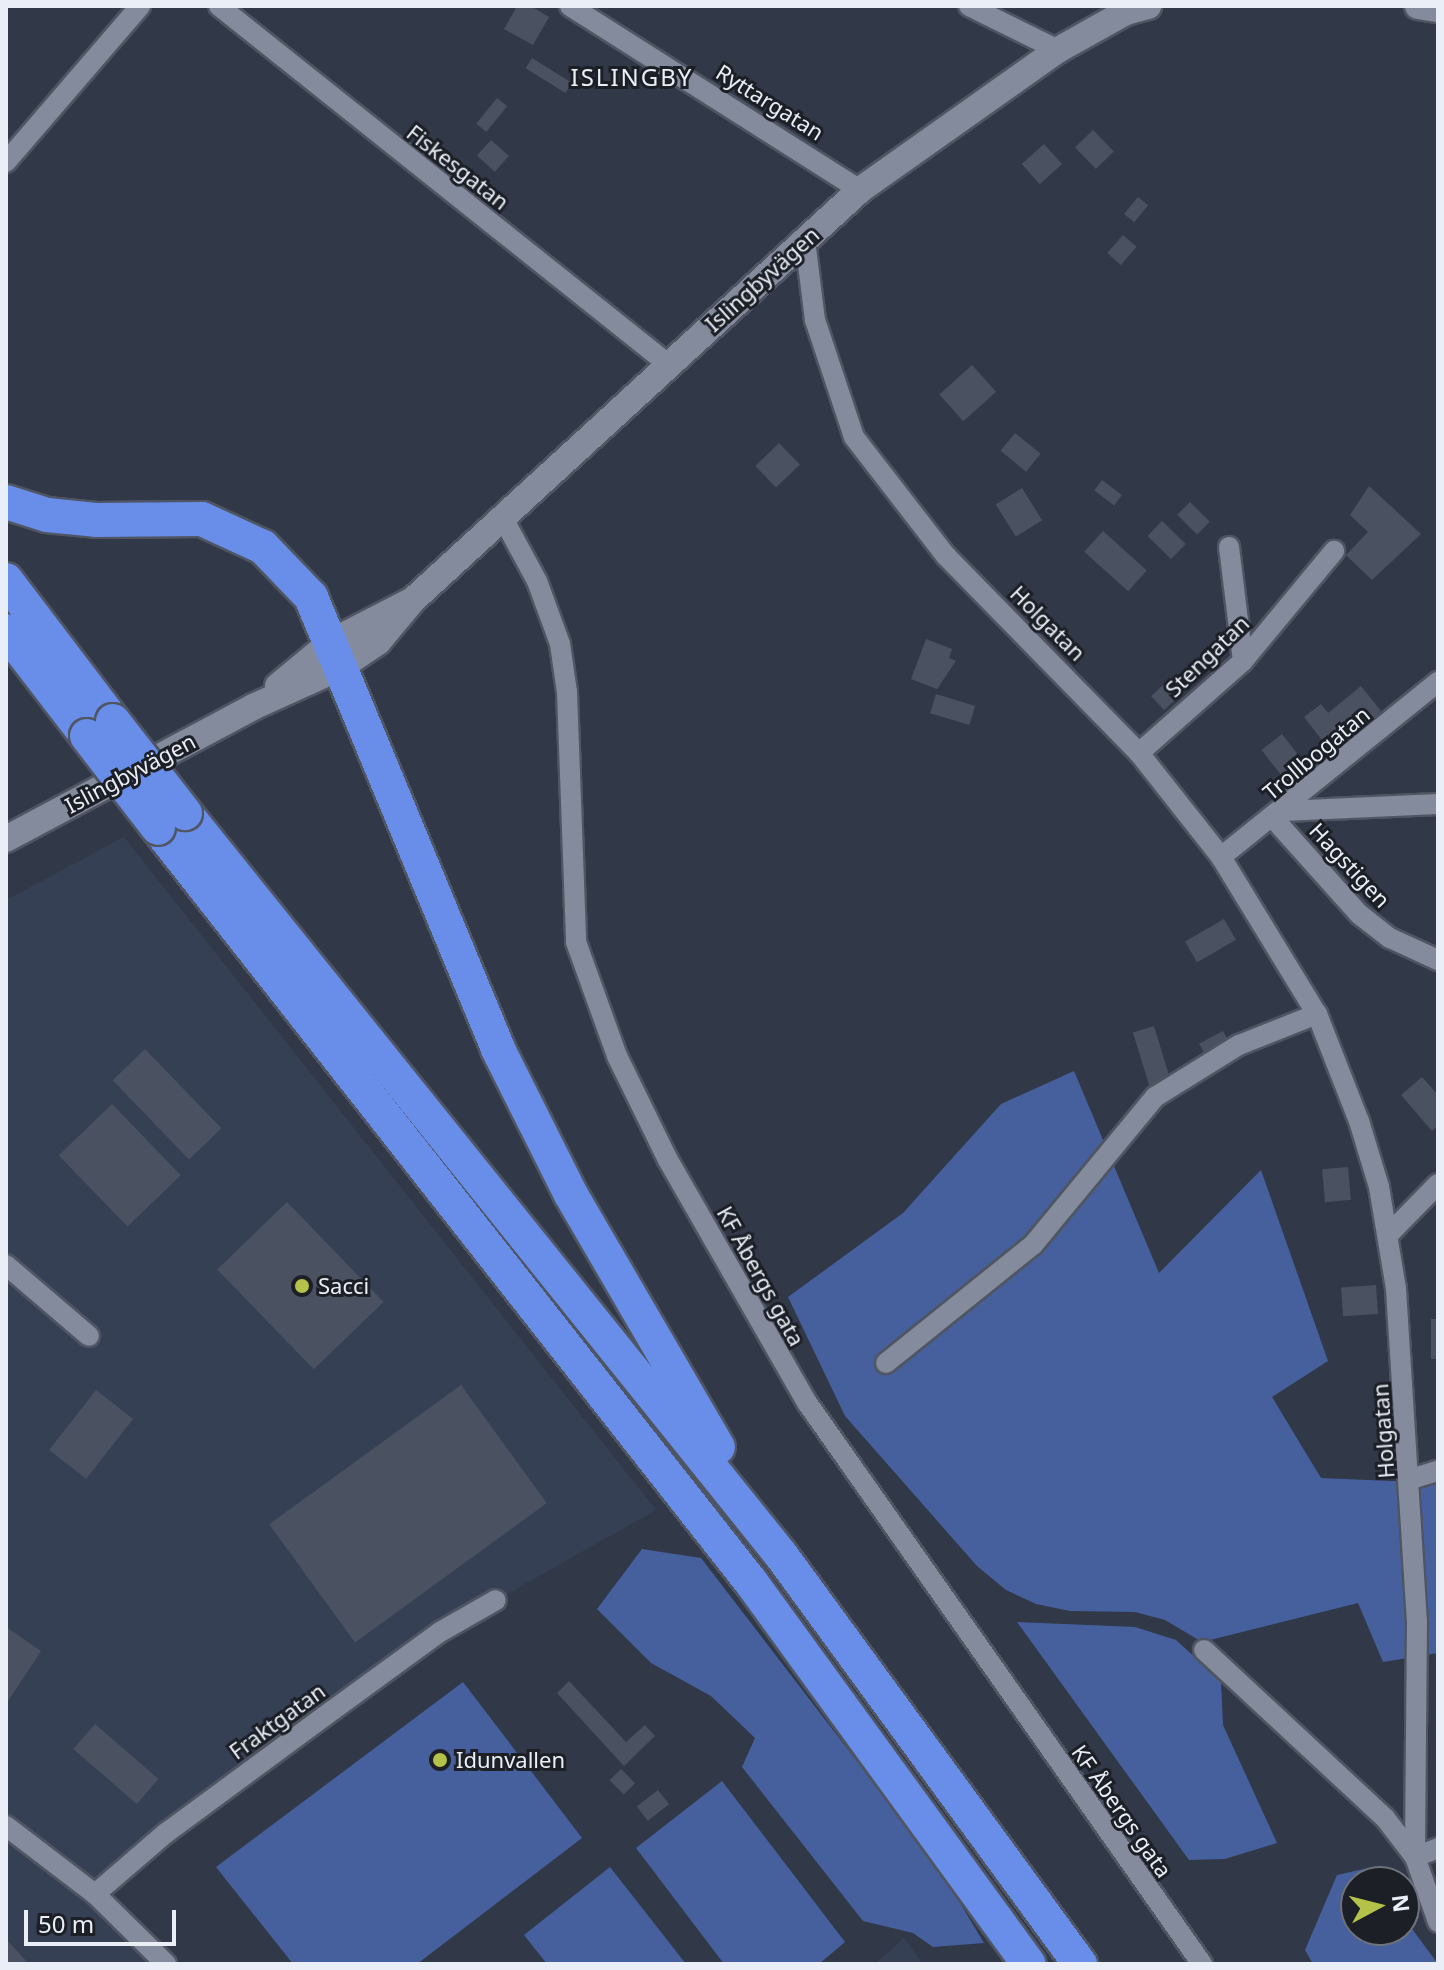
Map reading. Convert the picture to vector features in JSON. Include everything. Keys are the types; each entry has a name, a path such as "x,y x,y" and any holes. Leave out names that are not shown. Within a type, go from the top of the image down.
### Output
{"highway":[{"path":"6,502 47,515 96,520 176,516 223,526 285,565 311,597 498,1049 570,1193 781,1555"},
{"path":"6,580 100,729 751,1582 1029,1964"},
{"path":"11,643 100,729"},
{"path":"171,820 781,1555 1080,1964"}],"street":[{"path":"6,162 140,6"},
{"name":"Fiskesgatan","path":"219,6 668,364"},
{"name":"Ryttargatan","path":"570,6 860,190"},
{"path":"969,6 1058,50"},
{"name":"Islingbyvägen","path":"6,839 253,707 336,655 413,600 504,520 668,364 860,190 1058,50 1126,12 1148,6"},
{"path":"1418,6 1438,9"},
{"name":"Holgatan","path":"805,240 815,320 854,437 946,556 1139,753 1221,857 1317,1014 1359,1121 1388,1235 1411,1479 1420,1715 1415,1857"},
{"name":"KF Åbergs gata","path":"504,520 537,581 560,644 567,692 576,942 617,1056 668,1160 808,1404 1202,1964"},
{"path":"1229,547 1243,661"},
{"name":"Stengatan","path":"1139,753 1243,661 1334,551"},
{"name":"Trollbogatan","path":"1221,857 1279,815 1438,682"},
{"path":"1279,815 1438,804"},
{"name":"Hagstigen","path":"1279,815 1359,914 1390,938 1438,960"},
{"path":"886,1363 1033,1245 1155,1097 1239,1045 1317,1014"},
{"path":"1388,1235 1438,1184"},
{"path":"6,1265 89,1336"},
{"path":"1411,1479 1438,1471"},
{"name":"Fraktgatan","path":"95,1894 166,1833 345,1701 440,1632 496,1600"},
{"name":"Holgatan","path":"1204,1650 1385,1818 1415,1857 1438,1922"},
{"path":"6,1826 95,1894 166,1964"},
{"path":"1415,1857 1438,1848"}],"shaded area":[{"path":"124,837 656,1510 440,1632 96,1893 166,1964 6,1964 6,900"},
{"path":"1074,1071 1159,1273 1261,1170 1328,1361 1272,1397 1321,1478 1438,1483 1438,1653 1383,1662 1358,1603 1202,1642 1165,1620 1135,1612 1070,1611 1036,1604 1006,1590 977,1566 845,1416 788,1297 903,1213 1001,1104"},
{"path":"642,1549 701,1558 939,1868 984,1943 933,1947 913,1933 863,1921 742,1767 755,1738 711,1696 651,1663 597,1609"},
{"path":"1017,1622 1135,1627 1176,1640 1221,1681 1223,1725 1277,1843 1225,1859 1189,1860"},
{"name":"Idunvallen","path":"463,1682 582,1838 417,1964 293,1964 216,1867"},
{"path":"722,1781 845,1942 819,1964 724,1964 636,1848"},
{"path":"610,1867 686,1964 547,1964 524,1935"},
{"path":"1340,1874 1340,1946 1420,1946 1420,1940 1438,1964 1313,1964 1305,1950 1337,1875"},
{"path":"904,1938 923,1964 875,1964"}],"building":[{"path":"517,6 531,6 549,17 533,45 504,29"},
{"path":"532,58 572,83 565,93 526,68"},
{"path":"497,98 507,106 486,132 476,124"},
{"path":"1093,130 1114,152 1096,169 1075,147"},
{"path":"491,140 509,156 495,172 477,156"},
{"path":"1044,144 1062,164 1040,184 1022,164"},
{"path":"1138,197 1148,205 1134,222 1124,214"},
{"path":"1123,235 1137,247 1121,265 1107,253"},
{"path":"972,365 996,392 963,421 939,394"},
{"path":"1015,433 1041,454 1026,472 1001,451"},
{"path":"779,443 800,465 776,488 755,466"},
{"path":"1102,480 1122,495 1114,505 1094,490"},
{"path":"1369,486 1421,534 1372,580 1346,555 1368,532 1350,515"},
{"path":"1022,488 1042,520 1016,537 996,504"},
{"path":"1190,502 1210,522 1197,535 1177,515"},
{"path":"1162,521 1186,544 1171,559 1147,536"},
{"path":"1103,531 1147,570 1128,591 1084,552"},
{"path":"926,639 952,649 949,658 956,661 937,689 911,679"},
{"path":"1176,673 1189,687 1164,710 1151,696"},
{"path":"1361,686 1381,711 1332,753 1304,717 1321,704 1328,713"},
{"path":"936,694 975,706 969,725 930,713"},
{"path":"1282,734 1311,771 1290,787 1262,750"},
{"path":"1224,919 1236,940 1197,962 1185,941"},
{"path":"1154,1026 1171,1082 1150,1089 1133,1032"},
{"path":"1223,1031 1231,1046 1207,1059 1199,1044"},
{"path":"145,1049 221,1128 189,1159 113,1080"},
{"path":"1422,1077 1438,1095 1438,1126 1432,1131 1401,1095"},
{"path":"112,1104 181,1175 128,1227 59,1155"},
{"path":"1348,1167 1351,1200 1325,1202 1322,1169"},
{"name":"Sacci","path":"287,1202 384,1302 314,1369 217,1269"},
{"path":"1376,1285 1378,1314 1343,1316 1341,1287"},
{"path":"1431,1319 1438,1319 1438,1359 1431,1359"},
{"path":"461,1385 547,1503 355,1642 269,1524"},
{"path":"96,1390 133,1419 86,1479 49,1450"},
{"path":"6,1627 41,1651 6,1704"},
{"path":"569,1681 626,1742 645,1725 655,1736 624,1766 557,1693"},
{"path":"95,1724 158,1779 137,1804 73,1749"},
{"path":"621,1769 635,1783 624,1794 610,1780"},
{"path":"658,1790 669,1804 648,1821 637,1807"},
{"path":"6,1939 29,1964 6,1964"}],"place":[{"name":"Sacci","path":"302,1286"},
{"name":"Idunvallen","path":"440,1760"}],"district":[{"name":"ISLINGBY","path":"632,77"}]}
